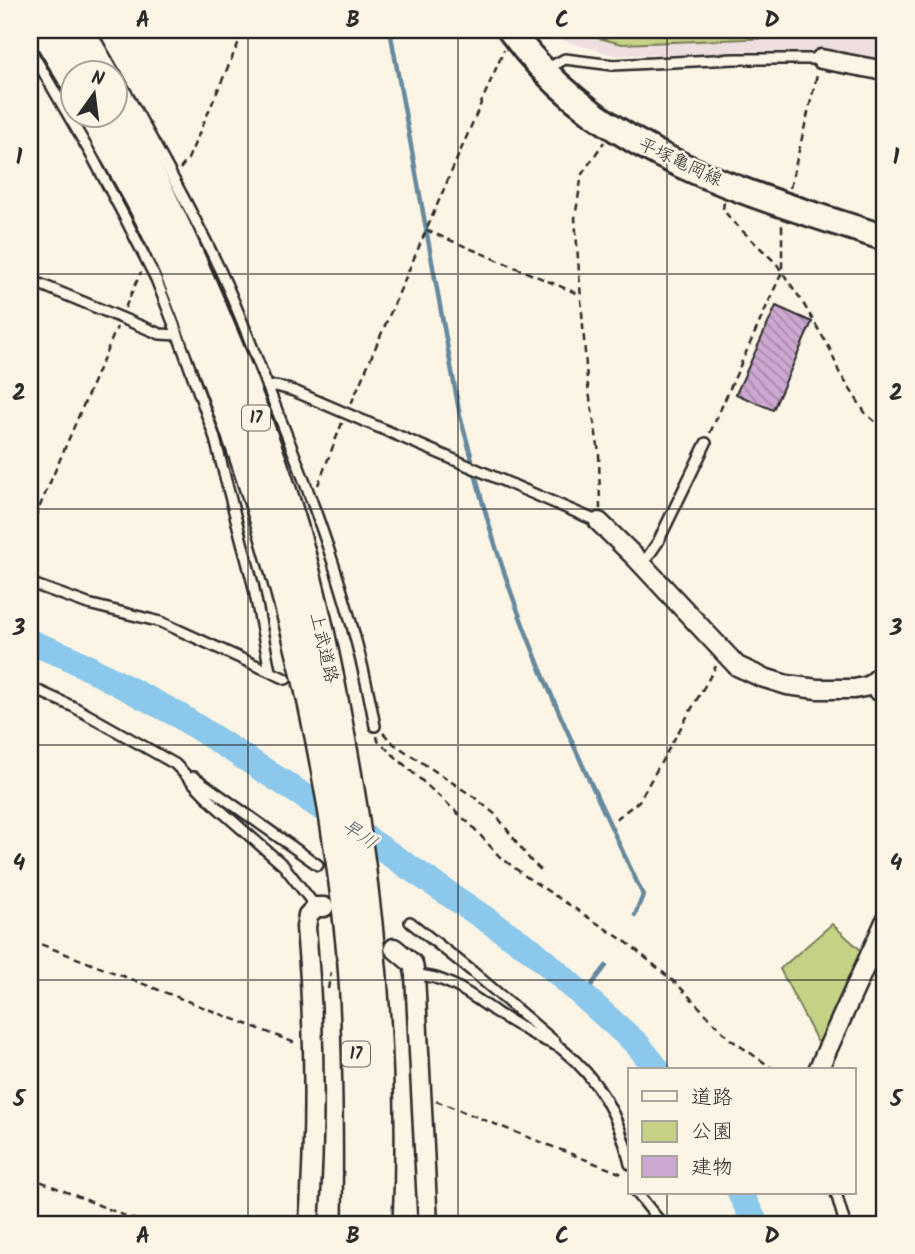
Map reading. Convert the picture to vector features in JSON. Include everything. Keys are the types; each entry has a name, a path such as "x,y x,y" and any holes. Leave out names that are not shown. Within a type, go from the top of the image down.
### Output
{"highway":[{"path":"44,30 82,60"},
{"path":"70,30 87,60"},
{"name":"上武道路","path":"99,130 135,213 188,305 249,465 295,626 332,741"},
{"name":"上武道路","path":"127,130 182,239 224,335 277,476 323,642 332,741 377,1028 380,1172 377,1224"},
{"name":"上武道路","path":"354,890 358,1224"},
{"path":"346,1224 348,1193 359,1137"},
{"path":"380,1172 392,1224"}],"main road":[{"name":"平塚亀岡線","path":"513,34 545,70 583,105 614,129 674,163 729,186 885,238"}],"street":[{"path":"821,59 885,71"},
{"path":"599,522 737,666 787,685 817,689 854,689 869,686 885,672"},
{"path":"310,1224 314,1049 306,927 308,915 320,907"},
{"path":"819,1068 880,948 885,922"},
{"path":"394,948 413,964 415,975 428,1224"}],"lane":[{"path":"90,30 90,60"},
{"path":"30,49 93,158 135,213 149,266 178,335 214,435 253,584 270,671"},
{"path":"545,70 565,59 613,65 734,59 821,59"},
{"path":"130,101 218,267 310,492 345,606 375,726"},
{"path":"30,280 160,334 178,335"},
{"path":"268,387 284,388 599,522"},
{"path":"642,565 658,542 706,443"},
{"path":"30,583 88,604 161,622 286,678"},
{"path":"869,686 885,700"},
{"path":"30,687 74,707 175,764 318,865"},
{"path":"362,721 375,726"},
{"path":"175,764 218,808 284,866 320,907"},
{"path":"410,922 561,1048 594,1082 608,1100 618,1121 628,1157"},
{"path":"415,975 432,976 445,981 510,1021 561,1048"},
{"path":"638,1194 662,1224"},
{"path":"836,1194 845,1224"}],"path":[{"path":"173,178 188,159 244,30"},
{"path":"310,492 318,485 500,54 513,34"},
{"path":"706,443 782,272 782,204 790,189 821,59"},
{"path":"599,522 599,452 587,380 575,218 582,174 614,129"},
{"path":"729,186 723,209 776,263 830,349 839,372 866,414 885,430"},
{"path":"426,230 580,295"},
{"path":"30,529 120,318 141,273 149,266"},
{"path":"616,819 639,801 725,655"},
{"path":"375,726 394,744 474,797 496,815 531,861 542,871"},
{"path":"375,726 378,741 472,826 499,856 629,944 678,985 730,1039 772,1068"},
{"path":"30,940 276,1037 314,1049"},
{"path":"422,1098 443,1103 619,1174 628,1175"},
{"path":"30,1178 145,1224"}],"shaded area":[{"path":"537,30 885,30 885,65 817,53 614,55 562,40 545,41"}],"green space":[{"path":"567,30 800,30 799,37 622,44"},
{"path":"832,924 865,954 823,1044 817,1041 780,969"}],"building":[{"path":"776,306 812,322 773,410 736,394"}],"waterway":[{"path":"390,30 460,416 472,459"},
{"path":"475,473 507,582 548,688 643,895 635,915"},
{"name":"早川","path":"30,642 68,657 178,715 304,796 533,951 637,1044 656,1068"},
{"path":"583,996 606,966"},
{"name":"早川","path":"741,1194 756,1224"}]}
